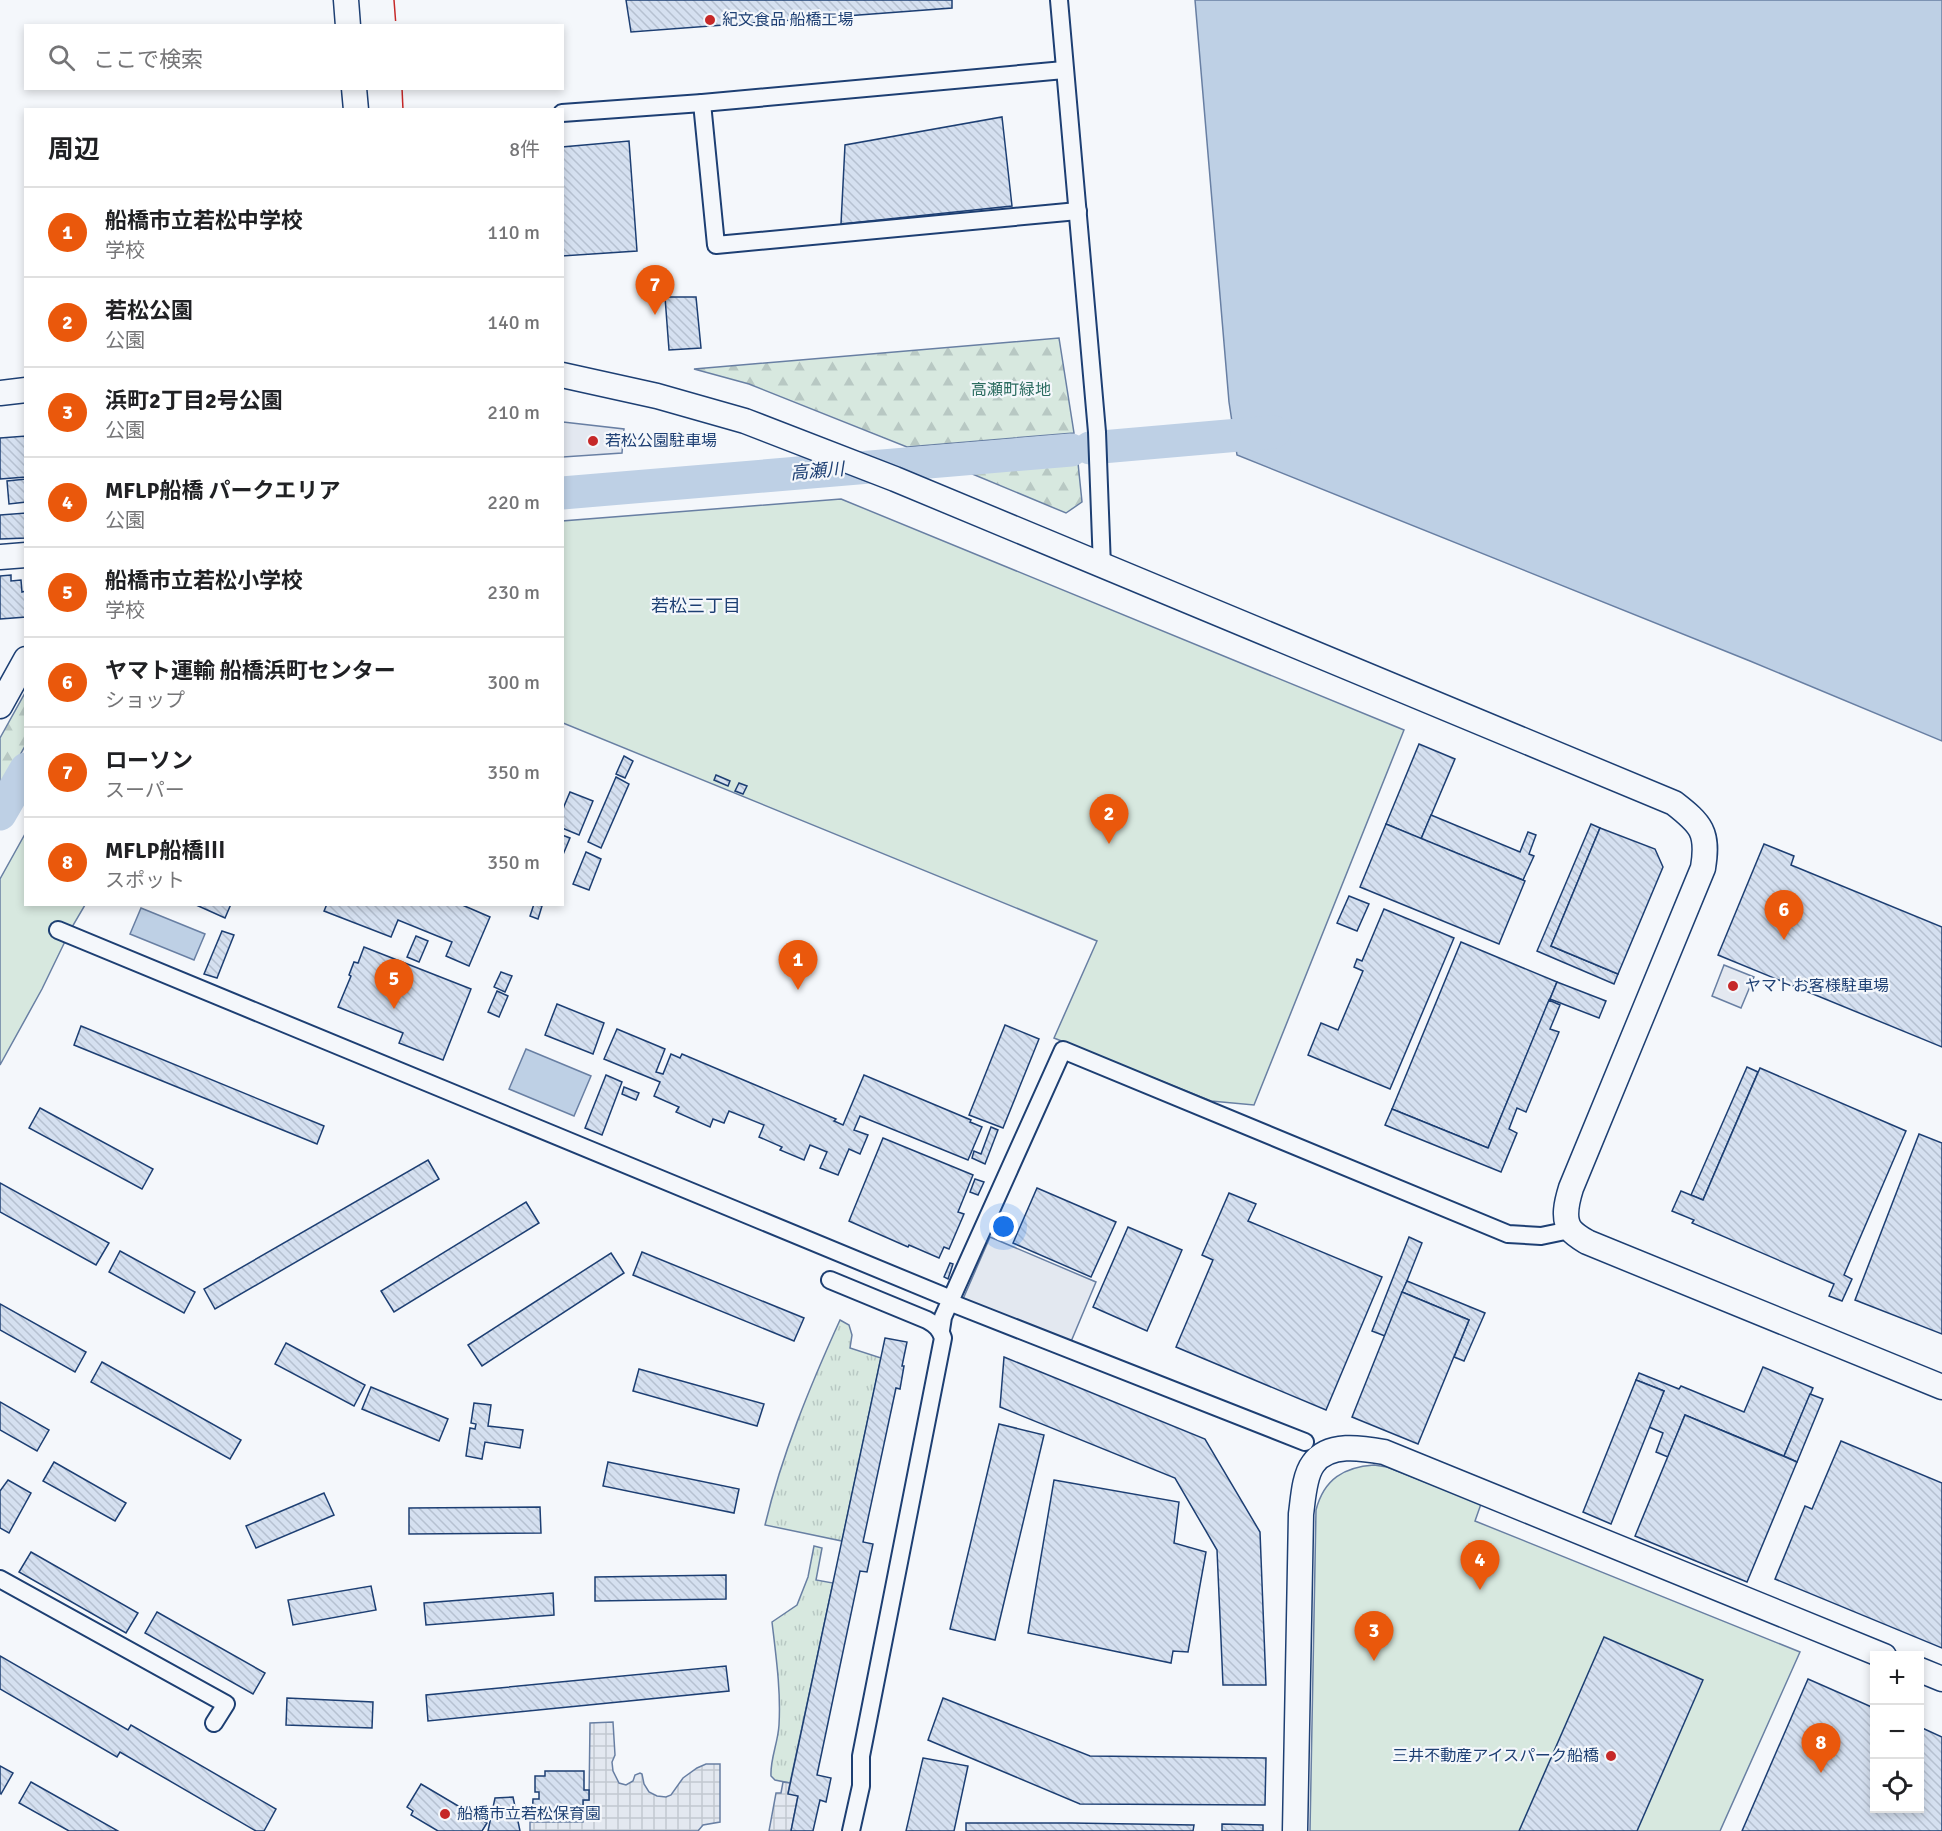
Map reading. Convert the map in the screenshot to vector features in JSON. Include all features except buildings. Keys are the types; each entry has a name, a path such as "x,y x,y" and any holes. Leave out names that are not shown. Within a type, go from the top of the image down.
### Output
{"street":[{"path":"346,0 348,24"},
{"path":"1059,0 1097,432 1102,567"},
{"path":"564,113 702,103 1064,70"},
{"path":"354,90 356,108"},
{"path":"702,103 716,245 1078,211"},
{"path":"564,375 657,396 745,421 894,479 1674,803 1693,818 1702,831 1706,846 1703,868 1571,1188 1566,1217 1570,1230 1587,1242 1942,1387"},
{"path":"0,393 24,390"},
{"path":"0,557 24,555"},
{"path":"0,706 24,663"},
{"path":"58,930 950,1300 1305,1442"},
{"path":"851,1831 861,1786 861,1756 943,1338 941,1330 943,1317 1063,1050 1508,1234 1541,1236 1570,1230"},
{"path":"830,1280 927,1320 941,1330"},
{"path":"1295,1831 1301,1514 1305,1484 1313,1464 1325,1453 1362,1448 1384,1452 1872,1651"},
{"path":"0,1579 225,1704 214,1723"},
{"path":"1924,1672 1942,1679"}],"green space":[{"name":"高瀬町緑地","path":"1059,338 1074,433 907,447 749,384 694,369"},
{"path":"1078,463 1082,502 1066,513 970,473"},
{"path":"841,499 1404,730 1254,1105 1211,1101 1054,1038 1097,941 564,723 564,521"},
{"path":"24,695 24,748 0,791 0,738"},
{"path":"24,836 24,906 84,906 0,1065 0,879"},
{"path":"840,1320 849,1325 852,1335 850,1348 881,1358 842,1541 765,1525 798,1421"},
{"path":"1374,1465 1387,1467 1481,1504 1475,1521 1800,1652 1720,1831 1310,1831 1316,1510 1324,1490 1337,1477 1353,1469"},
{"path":"814,1546 822,1548 816,1580 833,1583 790,1783 775,1780 771,1776 779,1712 778,1674 772,1622 797,1605 808,1577"}],"shaded area":[{"name":"若松公園駐車場","path":"564,422 624,429 622,453 564,457"},
{"name":"ヤマトお客様駐車場","path":"1724,965 1754,977 1741,1008 1712,996"},
{"path":"990,1237 1096,1282 1070,1344 963,1299"},
{"path":"613,1722 615,1755 612,1762 613,1771 619,1783 626,1785 640,1773 649,1792 666,1797 671,1795 683,1778 697,1768 706,1764 720,1764 720,1822 703,1825 698,1831 530,1831 530,1822 583,1822 583,1800 589,1800 590,1723"},
{"path":"783,1782 790,1783 788,1793 798,1796 791,1831 769,1831 776,1793 781,1793"}],"water":[{"path":"1195,0 1942,0 1942,741 1750,661 1237,455 1229,402"},
{"path":"141,908 205,934 194,960 130,934"},
{"path":"526,1049 591,1076 574,1116 509,1089"}],"waterway":[{"name":"高瀬川","path":"1090,448 1274,432"},
{"name":"高瀬川","path":"564,493 1071,450"},
{"name":"高瀬川","path":"0,814 24,772"}],"power":[{"path":"394,0 396,24"},
{"path":"402,90 403,108"}],"place":[{"name":"紀文食品 船橋工場","path":"710,20"},
{"name":"ローソン","path":"655,315"},
{"name":"若松公園駐車場","path":"593,441"},
{"name":"若松公園","path":"1109,844"},
{"name":"ヤマト運輸 船橋浜町センター","path":"1784,940"},
{"name":"ヤマトお客様駐車場","path":"1733,986"},
{"name":"船橋市立若松中学校","path":"798,990"},
{"name":"船橋市立若松小学校","path":"394,1009"},
{"name":"MFLP船橋 パークエリア","path":"1480,1590"},
{"name":"浜町2丁目2号公園","path":"1374,1661"},
{"name":"三井不動産アイスパーク船橋","path":"1611,1756"},
{"name":"MFLP船橋Ⅲ","path":"1821,1773"},
{"name":"船橋市立若松保育園","path":"445,1814"}],"district":[{"name":"若松三丁目","path":"696,606"}]}
